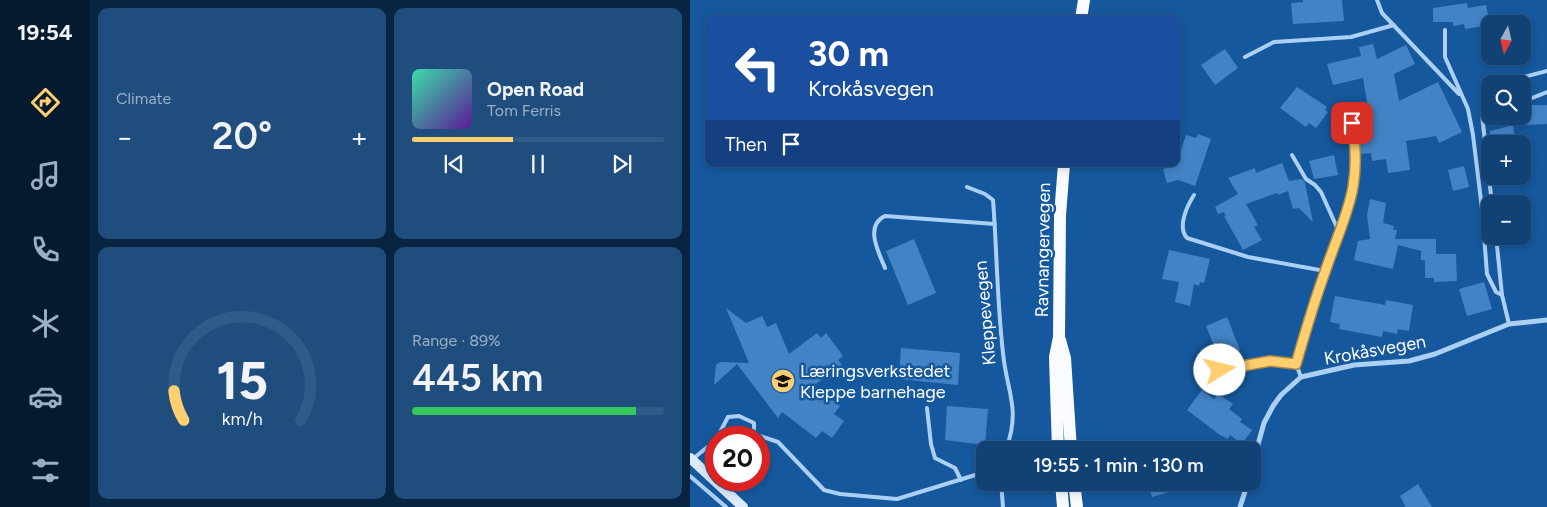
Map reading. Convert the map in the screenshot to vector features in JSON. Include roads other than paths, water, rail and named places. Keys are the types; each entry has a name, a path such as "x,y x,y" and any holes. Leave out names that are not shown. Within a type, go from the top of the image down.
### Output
{"main road":[{"path":"1082,15 1084,0"},
{"name":"Ravnangervegen","path":"1058,441 1055,357 1059,338 1060,215 1064,167"},
{"name":"Ravnangervegen","path":"1059,338 1065,358 1070,441"},
{"path":"691,459 705,473"},
{"path":"725,491 743,507"},
{"path":"1062,491 1063,506"},
{"path":"1075,491 1077,507"}],"street":[{"name":"Krokåsvegen","path":"1259,441 1264,424 1273,406 1281,394 1301,378 1354,365 1409,361 1435,354 1509,324 1547,320"},
{"path":"1240,507 1245,491"}],"lane":[{"path":"1377,0 1382,13 1444,76 1465,102"},
{"path":"1245,57 1274,42 1352,37 1394,25"},
{"path":"1445,30 1446,62 1465,102 1473,135 1487,274 1496,292 1502,295"},
{"path":"1531,76 1545,73"},
{"path":"1531,98 1547,92"},
{"name":"Krokåsvegen","path":"1296,364 1325,271 1354,192 1357,160 1352,123"},
{"path":"1483,125 1491,195"},
{"path":"1292,155 1306,179 1315,184 1321,192 1339,234"},
{"name":"Kleppevegen","path":"967,187 985,194 993,200 1003,355 1014,412 1009,441"},
{"path":"1194,195 1184,219 1183,231 1187,238 1248,257 1325,271"},
{"path":"885,268 874,240 874,232 878,221 885,216 995,224"},
{"path":"1497,245 1502,295 1509,324"},
{"path":"1220,370 1270,361 1296,364 1301,378"},
{"path":"927,408 931,444 935,458 955,468 961,480"},
{"path":"724,426 728,417 739,416 754,423 754,426"},
{"path":"770,439 778,442 824,490 840,494 897,499 976,475"},
{"path":"691,459 705,448"},
{"path":"690,476 726,507"},
{"path":"1002,491 1003,507"}],"place":[{"name":"Læringsverkstedet Kleppe barnehage","path":"783,381"}]}
